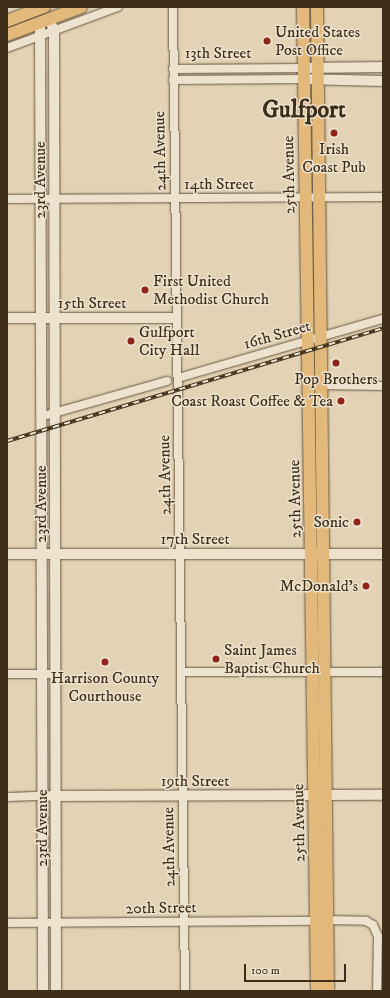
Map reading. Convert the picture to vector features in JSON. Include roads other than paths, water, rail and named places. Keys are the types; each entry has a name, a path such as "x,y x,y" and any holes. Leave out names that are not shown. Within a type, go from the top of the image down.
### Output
{"main road":[{"path":"7,21 44,7"},
{"path":"7,35 81,7"},
{"name":"25th Avenue","path":"303,7 308,342 317,554"},
{"name":"25th Avenue","path":"317,7 320,337 317,554 318,672 322,920 328,991"},
{"name":"25th Avenue","path":"317,991 322,920"}],"street":[{"path":"7,48 118,7"},
{"name":"24th Avenue","path":"173,7 185,991"},
{"name":"23rd Avenue","path":"43,991 43,318 40,35 45,20 54,30 56,244 56,991"},
{"name":"13th Street","path":"173,68 318,74 383,67"},
{"name":"13th Street","path":"173,80 304,74"},
{"name":"13th Street","path":"318,74 383,81"},
{"name":"14th Street","path":"7,199 383,197"},
{"path":"42,238 56,244"},
{"name":"15th Street","path":"7,318 176,318"},
{"name":"16th Street","path":"178,378 308,342 320,337 383,319"},
{"path":"43,416 167,380"},
{"path":"320,385 383,386"},
{"name":"17th Street","path":"7,554 383,554"},
{"path":"181,672 383,672"},
{"path":"7,674 56,674"},
{"name":"19th Street","path":"7,797 383,795"},
{"name":"20th Street","path":"7,923 322,920 366,921 373,925 378,936 377,991"}],"railway":[{"path":"7,441 383,328"}],"place":[{"name":"United States Post Office","path":"267,41"},
{"name":"Irish Coast Pub","path":"334,133"},
{"name":"First United Methodist Church","path":"145,290"},
{"name":"Gulfport City Hall","path":"131,341"},
{"name":"Pop Brothers","path":"336,363"},
{"name":"Coast Roast Coffee & Tea","path":"341,401"},
{"name":"Sonic","path":"357,522"},
{"name":"McDonald's","path":"366,586"},
{"name":"Saint James Baptist Church","path":"216,659"},
{"name":"Harrison County Courthouse","path":"105,662"}],"district":[{"name":"Gulfport","path":"304,111"}]}
